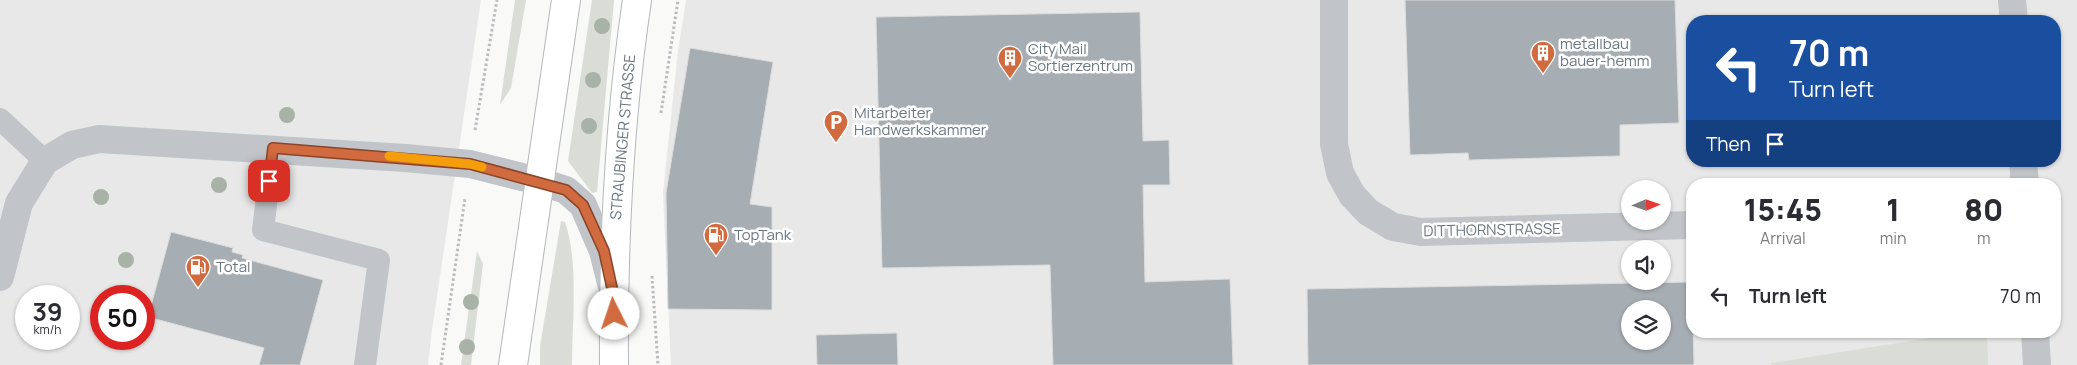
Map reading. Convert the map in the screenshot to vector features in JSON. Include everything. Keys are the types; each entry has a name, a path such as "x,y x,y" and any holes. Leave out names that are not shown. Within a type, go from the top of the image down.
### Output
{"main road":[{"path":"513,365 538,181 566,0"},
{"name":"STRAUBINGER STRASSE","path":"614,365 616,221 627,68 637,0"}],"street":[{"name":"DITTHORNSTRASSE","path":"1334,0 1334,144 1340,173 1352,195 1368,212 1393,227 1421,232 1686,225"},
{"path":"2012,0 2013,15"},
{"path":"0,278 19,204 45,162 72,145 99,139 273,148 470,164 538,181 566,190 583,205 604,251 614,297"},
{"path":"2035,338 2037,365"}],"lane":[{"path":"0,119 45,162"},
{"path":"273,148 263,230 379,260 365,365"}],"path":[{"path":"661,114 678,0"},
{"path":"652,273 658,365"}],"shaded area":[{"path":"0,0 481,0 428,365 0,365"},
{"path":"515,0 526,0 511,88 500,105"},
{"path":"592,0 614,0 597,192 592,193 568,161"},
{"path":"686,0 2077,0 2077,365 671,365 663,193 678,51"},
{"path":"561,221 565,222 572,256 574,293 572,365 540,365 540,346"},
{"path":"477,251 483,264 471,365 461,365"},
{"path":"1930,338 1987,338 1988,365 1771,365 1771,363"}],"building":[{"name":"metallbau bauer-hemm","path":"1405,0 1675,0 1679,123 1620,125 1620,156 1469,160 1468,153 1410,155"},
{"name":"City Mail Sortierzentrum","path":"1140,12 1143,141 1169,140 1170,185 1143,185 1145,282 1230,279 1233,365 1053,365 1050,265 882,268 876,17"},
{"path":"690,48 773,62 750,204 772,207 772,310 668,309 666,193"},
{"path":"171,232 233,248 232,252 243,255 242,258 323,280 300,365 259,365 264,348 155,319 155,291"},
{"path":"1671,282 1686,282 1686,338 1693,338 1694,365 1308,365 1307,289 1621,283 1621,290 1671,290"},
{"path":"897,333 898,365 817,365 816,335"}],"slow traffic":[{"path":"389,156 470,164 482,167"}],"place":[{"name":"metallbau bauer-hemm","path":"1543,74"},
{"name":"City Mail Sortierzentrum","path":"1010,79"},
{"name":"Mitarbeiter Handwerkskammer","path":"836,143"},
{"name":"TopTank","path":"716,256"},
{"name":"Total","path":"198,288"}],"route":[{"path":"269,181 273,148 470,164 566,190 583,205 604,251 614,297 614,314"}]}
